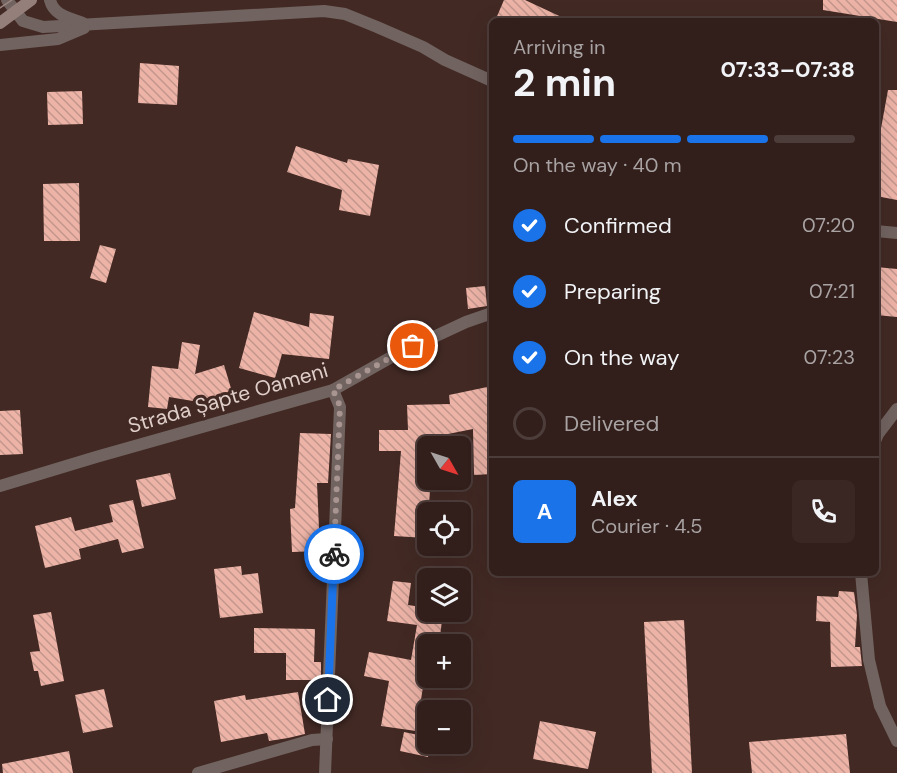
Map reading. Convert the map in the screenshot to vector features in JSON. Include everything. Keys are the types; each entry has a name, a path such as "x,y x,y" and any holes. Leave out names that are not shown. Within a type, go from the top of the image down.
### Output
{"main road":[{"path":"0,22 31,0"}],"street":[{"path":"7,0 23,21 43,27 324,11 345,14 423,47 445,60 489,80"},
{"path":"51,0 52,7 61,15 90,25"},
{"path":"0,45 58,39 90,25"},
{"path":"879,231 897,233"},
{"name":"Strada Șapte Oameni","path":"0,486 96,456 333,390 395,355 466,322 489,314"},
{"path":"325,773 340,406 333,390"},
{"path":"879,433 897,409"},
{"path":"861,576 869,660 880,706 897,741"},
{"path":"198,773 312,740 327,739"}],"building":[{"path":"504,0 525,0 564,18 496,18"},
{"path":"823,0 897,0 897,22 879,18 823,10"},
{"path":"140,63 179,66 177,105 138,103"},
{"path":"888,90 897,90 897,200 879,197 879,140"},
{"path":"82,91 83,124 48,125 47,92"},
{"path":"296,146 347,163 348,159 379,165 370,216 339,210 342,190 287,172"},
{"path":"79,183 80,241 44,241 43,184"},
{"path":"100,245 116,249 106,283 90,278"},
{"path":"879,267 897,269 897,317 879,315"},
{"path":"485,286 487,306 468,309 466,288"},
{"path":"254,312 309,327 310,313 334,316 329,359 282,354 275,378 239,368"},
{"path":"182,342 200,345 195,374 224,365 233,395 205,403 169,397 167,409 148,407 152,366 178,369"},
{"path":"489,387 489,474 474,475 473,429 438,436 417,436 417,490 430,490 429,502 417,502 417,537 394,536 401,451 379,451 379,430 408,430 407,405 450,404 449,395"},
{"path":"20,410 23,454 0,455 0,411"},
{"path":"300,433 331,434 328,483 317,483 320,551 292,552 290,509 295,508"},
{"path":"170,473 176,499 142,507 136,480"},
{"path":"133,500 144,548 122,553 118,539 79,549 81,559 45,568 35,526 71,517 75,531 113,522 109,505"},
{"path":"241,566 242,575 258,573 263,613 220,618 214,569"},
{"path":"393,581 411,583 408,605 417,606 417,622 442,622 440,634 417,634 417,688 423,688 421,700 417,700 416,731 381,726 389,681 364,676 369,652 411,660 417,625 387,621"},
{"path":"839,591 854,592 857,615 855,647 860,647 862,666 831,667 830,622 816,621 817,596 838,597"},
{"path":"51,612 64,681 41,686 38,671 34,671 30,652 40,651 33,615"},
{"path":"684,620 692,773 652,773 644,622"},
{"path":"254,628 315,629 314,662 321,662 321,680 286,680 286,653 254,653"},
{"path":"104,689 113,727 83,733 75,695"},
{"path":"298,692 305,734 269,741 267,733 221,742 214,701 245,695 246,700"},
{"path":"540,721 596,732 588,769 533,759"},
{"path":"404,732 417,735 417,754 428,754 428,757 400,751"},
{"path":"846,734 850,773 752,773 749,742"},
{"path":"69,751 73,773 3,773 2,764"}],"tram line":[{"path":"0,8 12,0"}],"way so far":[{"path":"334,554 340,406 333,390 413,346"}],"route":[{"path":"328,700 334,554"}]}
